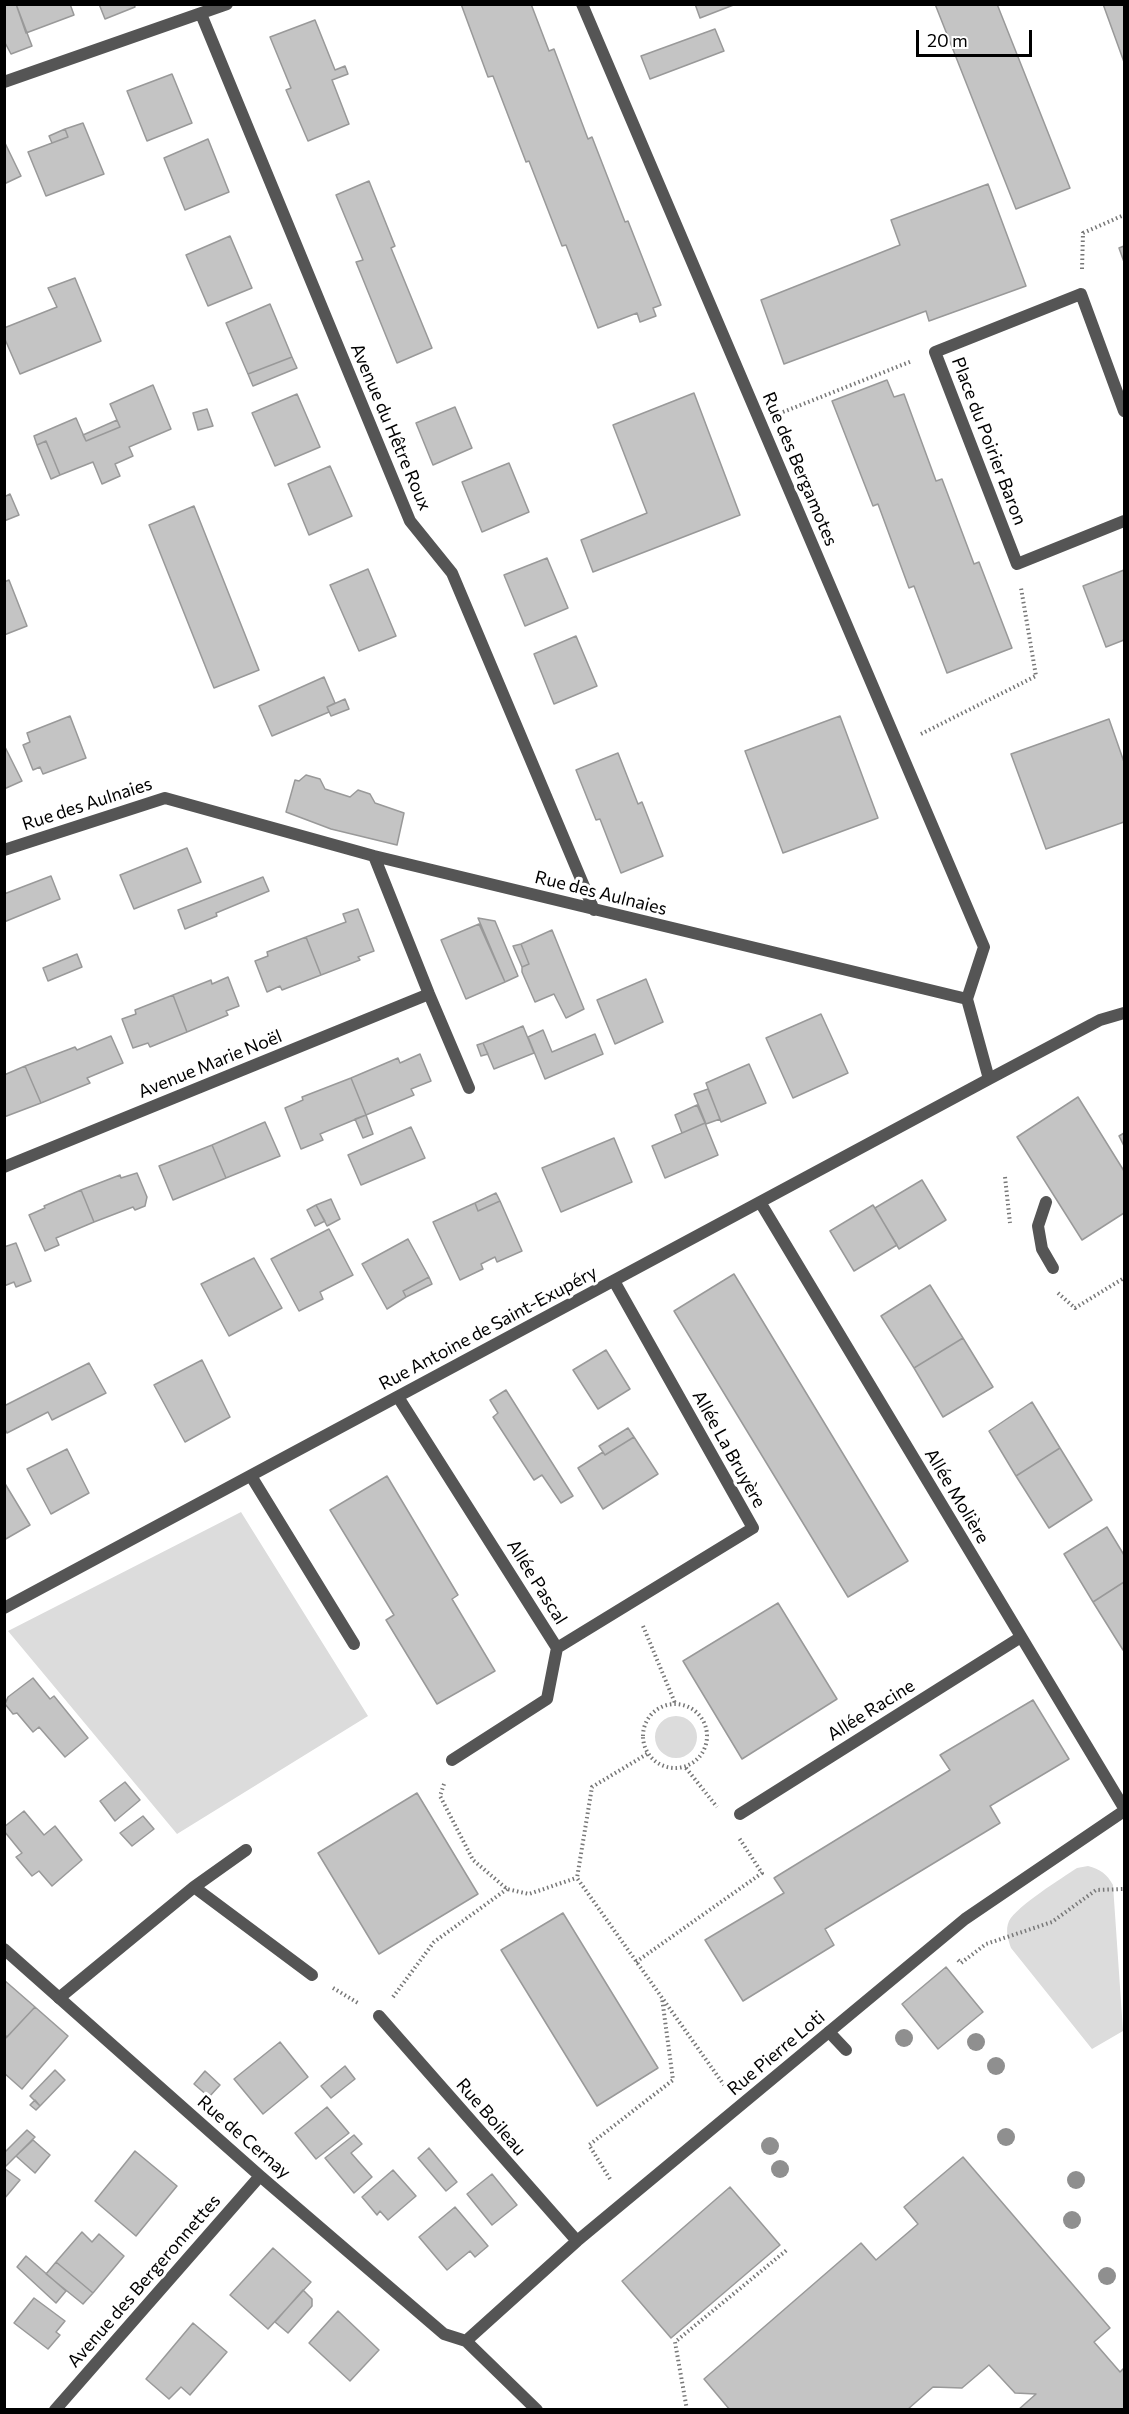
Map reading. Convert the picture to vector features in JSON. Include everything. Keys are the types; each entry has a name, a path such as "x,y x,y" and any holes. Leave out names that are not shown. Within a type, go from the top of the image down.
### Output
{"street":[{"path":"4,82 227,4"},
{"name":"Rue des Bergamotes","path":"582,4 984,947 967,999"},
{"name":"Avenue du Hêtre Roux","path":"201,14 410,521 452,573 594,910"},
{"path":"1081,294 1125,411"},
{"name":"Place du Poirier Baron","path":"1017,564 936,351 1081,294"},
{"path":"1017,564 1125,520"},
{"name":"Rue des Aulnaies","path":"4,850 165,798 374,856 967,999"},
{"path":"374,856 469,1088"},
{"name":"Avenue Marie Noël","path":"4,1167 429,994"},
{"path":"967,999 989,1079 1100,1020 1125,1013"},
{"name":"Rue Antoine de Saint-Exupéry","path":"4,1608 989,1079"},
{"name":"Allée Molière","path":"760,1202 1125,1809"},
{"path":"1046,1202 1038,1226 1042,1249 1053,1268"},
{"name":"Allée La Bruyère","path":"557,1648 753,1528 614,1281"},
{"name":"Allée Pascal","path":"398,1397 557,1648 547,1699 452,1760"},
{"path":"251,1476 354,1644"},
{"name":"Allée Racine","path":"740,1814 1021,1637"},
{"name":"Rue Pierre Loti","path":"466,2341 577,2241 964,1919 1125,1809"},
{"path":"60,1998 194,1887 246,1850"},
{"path":"194,1887 312,1975"},
{"name":"Rue de Cernay","path":"4,1949 260,2176 444,2334 466,2341"},
{"name":"Rue Boileau","path":"379,2016 577,2241"},
{"path":"829,2032 846,2050"},
{"name":"Avenue des Bergeronnettes","path":"56,2409 260,2176"},
{"path":"466,2341 537,2409"}],"path":[{"path":"1081,294 1083,233 1125,215"},
{"path":"760,421 936,351"},
{"path":"898,746 1036,676 1017,564"},
{"path":"1075,1308 1125,1278"},
{"path":"633,1602 675,1703"},
{"path":"675,1703 693,1708 705,1722 708,1740 700,1757 686,1768 664,1768 647,1754 641,1731 653,1711 675,1703"},
{"path":"647,1754 592,1787 577,1878 740,2107"},
{"path":"452,1760 440,1796 473,1860 507,1889 529,1894 577,1878"},
{"path":"636,1962 762,1874 729,1822 686,1768"},
{"path":"729,1822 740,1814"},
{"path":"312,1975 379,2016 434,1942 507,1889"},
{"path":"940,1940 961,1963 986,1944 1052,1922 1096,1890 1125,1889"},
{"path":"624,2202 589,2145 674,2080 662,1998"},
{"path":"687,2409 675,2342 788,2249"}],"shaded area":[{"path":"241,1512 368,1716 177,1834 8,1631"},
{"path":"676,1716 691,1722 697,1737 691,1752 676,1758 661,1752 655,1737 661,1722"},
{"path":"1088,1866 1103,1872 1113,1885 1123,2031 1092,2049 1011,1948 1007,1931 1009,1921 1030,1900 1077,1868"}],"building":[{"path":"4,4 16,4 32,46 11,54 4,41"},
{"path":"16,4 70,4 74,15 26,33"},
{"path":"99,4 134,4 135,7 105,19"},
{"path":"461,4 531,4 549,51 554,49 588,139 592,137 625,222 628,221 661,305 653,308 656,316 640,322 637,313 598,328 566,245 562,246 529,161 526,162 493,76 488,77"},
{"path":"695,4 736,4 700,18"},
{"path":"935,4 997,4 1070,188 1016,209"},
{"path":"1103,4 1124,4 1124,62"},
{"path":"315,20 335,70 345,66 348,74 332,80 349,124 308,141 286,90 291,88 270,37"},
{"path":"715,29 724,51 650,79 641,56"},
{"path":"172,74 192,123 147,141 127,91"},
{"path":"83,123 104,174 46,196 28,152 68,137 65,129"},
{"path":"65,129 68,137 52,143 49,136"},
{"path":"208,139 229,192 185,210 164,158"},
{"path":"4,141 21,176 4,184"},
{"path":"369,181 395,246 391,248 432,348 397,363 356,262 363,260 336,195"},
{"path":"988,184 1026,286 929,321 926,311 784,364 761,300 900,245 891,220"},
{"path":"230,236 252,288 208,306 186,255"},
{"path":"1124,246 1124,262 1119,248"},
{"path":"75,278 101,341 20,374 4,337 4,328 57,307 48,288"},
{"path":"270,304 292,357 248,374 226,323"},
{"path":"292,357 297,368 253,386 248,374"},
{"path":"887,380 894,397 904,394 936,481 942,479 974,564 979,562 1012,648 947,673 914,586 909,588 878,504 873,506 832,401"},
{"path":"153,385 171,429 129,447 133,456 115,464 120,476 102,484 93,462 60,475 46,441 37,445 34,436 76,418 86,441 120,427 110,404"},
{"path":"694,393 740,515 593,572 581,540 647,513 613,425"},
{"path":"297,394 320,447 275,466 252,413"},
{"path":"455,407 472,448 433,465 416,423"},
{"path":"207,409 213,426 198,430 193,413"},
{"path":"117,420 120,427 86,441 83,435"},
{"path":"46,441 60,475 51,479 37,445"},
{"path":"509,463 529,512 482,532 462,482"},
{"path":"330,466 352,516 309,535 288,484"},
{"path":"10,494 19,515 4,521 4,497"},
{"path":"194,506 259,670 214,688 149,525"},
{"path":"547,558 568,608 525,626 504,575"},
{"path":"368,569 396,636 359,651 330,585"},
{"path":"1124,570 1124,640 1106,647 1083,586"},
{"path":"9,580 27,626 4,635 4,582"},
{"path":"576,636 597,686 554,704 534,654"},
{"path":"324,677 335,703 327,707 329,712 272,736 259,706"},
{"path":"345,699 349,709 331,716 327,707"},
{"path":"70,716 86,758 43,774 40,767 33,770 23,745 30,742 27,733"},
{"path":"840,716 878,818 783,853 745,751"},
{"path":"1109,719 1124,762 1124,822 1046,849 1011,754"},
{"path":"4,745 22,781 4,789"},
{"path":"618,753 638,804 642,802 663,856 621,873 600,819 596,820 576,770"},
{"path":"306,775 320,779 325,789 350,797 358,790 370,794 375,803 404,813 397,845 331,829 286,812 295,780 299,781"},
{"path":"187,848 201,882 134,909 120,875"},
{"path":"51,876 60,899 4,922 4,894"},
{"path":"263,877 269,891 216,913 217,916 185,929 178,910"},
{"path":"358,909 374,951 358,957 360,960 321,975 306,937 346,922 343,914"},
{"path":"478,918 495,921 518,976 505,982"},
{"path":"479,924 505,982 466,999 441,940"},
{"path":"552,930 584,1009 566,1018 554,994 535,1002 522,972 522,967 529,964 521,944"},
{"path":"306,937 321,975 282,990 280,986 267,992 255,961 268,956 267,952"},
{"path":"521,944 529,964 522,967 513,946"},
{"path":"77,954 82,967 48,981 43,968"},
{"path":"228,977 239,1006 226,1011 228,1015 187,1032 173,995 211,980 212,984"},
{"path":"646,979 663,1022 615,1044 597,1000"},
{"path":"173,995 187,1032 150,1047 148,1043 133,1048 122,1019 136,1014 135,1010"},
{"path":"821,1014 848,1073 793,1098 766,1038"},
{"path":"523,1026 534,1053 494,1069 483,1043"},
{"path":"543,1030 552,1052 595,1034 603,1054 545,1079 528,1037"},
{"path":"111,1036 123,1063 87,1078 90,1083 41,1103 25,1066 75,1047 77,1050"},
{"path":"483,1043 488,1054 481,1056 477,1045"},
{"path":"420,1054 431,1081 411,1089 414,1095 366,1115 351,1078 398,1058 400,1063"},
{"path":"749,1064 766,1103 721,1122 706,1083"},
{"path":"25,1066 41,1103 4,1117 4,1075"},
{"path":"351,1078 366,1115 320,1134 323,1140 301,1149 285,1108 303,1100 302,1097"},
{"path":"708,1089 720,1119 706,1124 694,1094"},
{"path":"1078,1097 1124,1171 1124,1213 1082,1240 1017,1137"},
{"path":"697,1105 705,1123 682,1133 675,1115"},
{"path":"366,1115 373,1134 363,1138 355,1119"},
{"path":"265,1122 280,1156 226,1178 212,1145"},
{"path":"705,1123 718,1155 665,1178 652,1146"},
{"path":"411,1127 425,1158 361,1185 348,1155"},
{"path":"1124,1133 1124,1146 1119,1136"},
{"path":"614,1138 632,1182 561,1212 542,1168"},
{"path":"212,1145 226,1178 173,1200 159,1166"},
{"path":"137,1173 147,1197 145,1206 135,1210 133,1207 94,1222 81,1190 120,1175 121,1178"},
{"path":"922,1180 946,1220 899,1249 875,1208"},
{"path":"81,1190 94,1222 56,1238 59,1245 45,1251 29,1215"},
{"path":"496,1193 500,1201 478,1211 475,1203"},
{"path":"331,1199 340,1219 327,1226 316,1205"},
{"path":"500,1201 522,1251 497,1262 495,1257 481,1264 483,1269 460,1280 433,1222 475,1203 478,1211"},
{"path":"316,1205 325,1221 315,1226 307,1210"},
{"path":"873,1205 897,1245 854,1271 830,1231"},
{"path":"329,1229 353,1275 320,1292 323,1299 299,1311 271,1259"},
{"path":"408,1239 429,1277 403,1291 406,1297 387,1309 362,1264"},
{"path":"16,1243 31,1281 16,1287 14,1282 4,1286 4,1247"},
{"path":"254,1258 282,1308 229,1336 201,1284"},
{"path":"734,1274 908,1561 848,1597 674,1311"},
{"path":"429,1277 432,1284 406,1297 403,1291"},
{"path":"930,1285 963,1338 914,1368 881,1316"},
{"path":"963,1338 993,1387 943,1417 914,1368"},
{"path":"606,1350 630,1389 598,1409 573,1370"},
{"path":"202,1360 230,1417 185,1442 154,1385"},
{"path":"89,1363 106,1393 52,1420 48,1412 7,1433 4,1428 4,1406"},
{"path":"506,1390 573,1496 561,1503 542,1475 534,1480 493,1417 498,1413 490,1400"},
{"path":"1032,1402 1060,1448 1016,1476 989,1431"},
{"path":"628,1428 634,1437 605,1455 599,1446"},
{"path":"634,1437 658,1474 603,1509 578,1468 603,1452 605,1455"},
{"path":"1060,1448 1092,1500 1049,1528 1016,1476"},
{"path":"67,1449 89,1493 51,1514 27,1469"},
{"path":"387,1476 458,1595 452,1599 495,1671 437,1704 386,1620 394,1615 330,1510"},
{"path":"4,1482 30,1525 4,1540"},
{"path":"1107,1527 1124,1555 1124,1582 1093,1602 1064,1554"},
{"path":"1124,1582 1124,1649 1123,1650 1093,1602"},
{"path":"778,1603 837,1699 742,1759 683,1661"},
{"path":"33,1678 50,1699 54,1696 88,1738 65,1757 39,1727 33,1732 17,1713 13,1714 5,1704 8,1697"},
{"path":"1033,1700 1069,1759 990,1806 1000,1823 825,1929 834,1945 743,2001 705,1940 784,1893 774,1878 950,1770 940,1755"},
{"path":"125,1782 140,1800 115,1821 100,1801"},
{"path":"417,1793 478,1894 379,1954 318,1853"},
{"path":"24,1811 44,1835 55,1826 82,1860 52,1886 39,1871 32,1876 16,1857 22,1853 4,1831 4,1827"},
{"path":"143,1816 154,1829 132,1846 120,1833"},
{"path":"563,1913 658,2068 597,2106 501,1950"},
{"path":"946,1967 983,2012 938,2049 902,2004"},
{"path":"4,1980 35,2007 7,2037 4,2034"},
{"path":"35,2007 68,2036 22,2089 4,2073 4,2040"},
{"path":"280,2042 308,2077 263,2114 234,2079"},
{"path":"345,2066 355,2079 331,2098 321,2086"},
{"path":"55,2070 65,2080 40,2106 30,2096"},
{"path":"205,2071 220,2085 209,2097 194,2084"},
{"path":"35,2100 40,2106 36,2110 30,2105"},
{"path":"327,2107 349,2133 316,2159 295,2133"},
{"path":"27,2130 35,2137 4,2168 4,2153"},
{"path":"354,2135 362,2144 351,2153 372,2177 354,2193 325,2158"},
{"path":"33,2140 50,2155 35,2173 16,2156"},
{"path":"429,2148 457,2182 446,2191 418,2158"},
{"path":"135,2151 177,2186 136,2236 95,2201"},
{"path":"963,2157 1110,2328 1094,2342 1120,2372 1124,2368 1124,2410 1018,2410 1036,2394 1015,2393 989,2365 962,2388 933,2387 907,2410 730,2410 704,2379 861,2243 876,2260 918,2224 904,2207"},
{"path":"4,2168 20,2180 4,2199"},
{"path":"393,2170 416,2196 388,2220 380,2211 377,2215 362,2197"},
{"path":"492,2174 517,2205 492,2225 467,2194"},
{"path":"730,2187 780,2245 671,2338 622,2281"},
{"path":"455,2207 488,2246 475,2257 470,2251 447,2270 419,2237"},
{"path":"82,2232 92,2242 99,2234 124,2256 93,2293 56,2262"},
{"path":"273,2248 311,2282 268,2329 230,2295"},
{"path":"26,2256 66,2291 56,2303 17,2267"},
{"path":"56,2262 93,2293 83,2304 46,2274"},
{"path":"303,2290 312,2299 312,2306 288,2333 275,2322"},
{"path":"34,2298 65,2321 56,2332 60,2335 48,2349 14,2323"},
{"path":"338,2311 379,2350 350,2381 309,2343"},
{"path":"193,2323 227,2352 190,2395 181,2387 169,2399 146,2379"}]}
